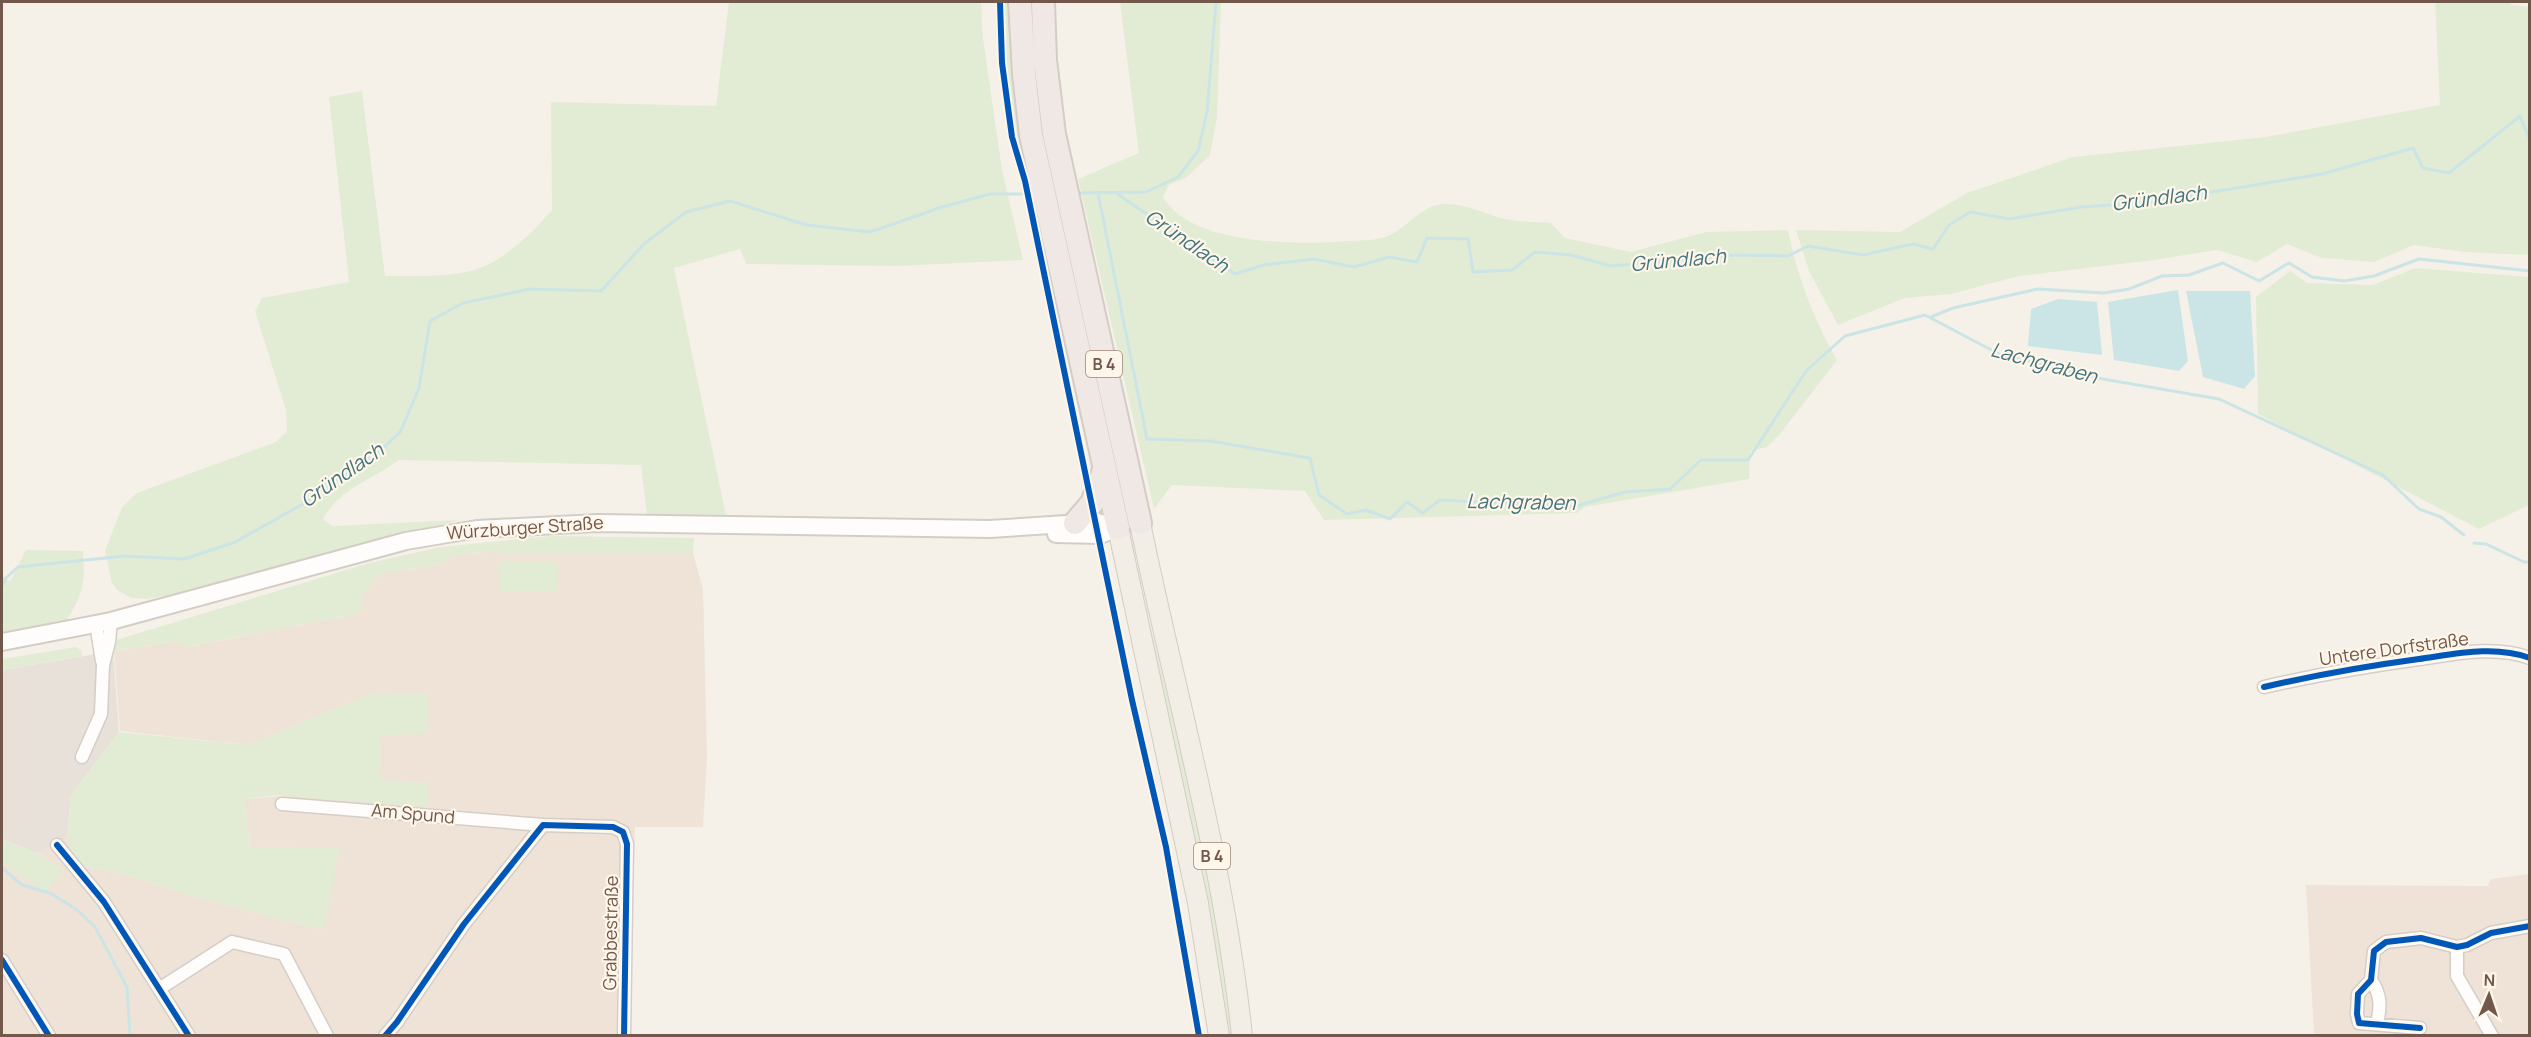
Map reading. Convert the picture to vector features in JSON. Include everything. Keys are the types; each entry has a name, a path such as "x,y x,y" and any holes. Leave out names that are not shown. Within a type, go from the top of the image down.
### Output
{"highway":[{"name":"B 4","path":"1020,2 1025,93 1040,180 1118,528"},
{"name":"B 4","path":"1043,2 1048,97 1063,177 1140,523"},
{"path":"1075,523 1092,503 1105,469"}],"main road":[{"name":"Würzburger Straße","path":"2,642 104,622 398,543 477,529 598,523 990,529 1096,522 1118,528"},
{"name":"Würzburger Straße","path":"990,529 1021,533 1100,535 1140,523"},
{"name":"B 4","path":"1140,523 1206,822 1228,941 1242,1035"},
{"name":"B 4","path":"1118,528 1196,892 1219,1035"}],"street":[{"path":"82,757 101,714 103,665 109,642 104,622"},
{"name":"Untere Dorfstraße","path":"2264,687 2336,671 2475,651 2504,652 2529,658"},
{"name":"Am Spund","path":"282,804 543,825 614,827 623,832"},
{"path":"385,1035 397,1022 464,924 543,825"},
{"name":"Grabbestraße","path":"623,832 627,844 624,1035"},
{"path":"57,845 104,902 189,1035"},
{"path":"2420,1028 2359,1023 2356,1014 2358,994 2371,980 2374,951 2386,942 2421,938 2457,947 2467,945 2491,933 2529,926"},
{"path":"159,989 232,942 284,954 327,1035"},
{"path":"2457,947 2457,976 2492,1035"},
{"path":"2,960 49,1035"},
{"path":"2371,980 2378,990 2380,1009 2377,1023"}],"shaded area":[{"path":"493,551 508,553 693,553 703,589 707,757 703,827 635,827 629,1035 2,1035 2,863 45,890 64,871 37,853 67,838 80,865 121,873 191,896 323,930 250,847 244,799 428,783 379,781 380,736 371,694 248,745 120,731 114,651 177,641 186,647 361,613 363,594 379,574 437,565 452,556"},
{"path":"113,651 119,732 71,795 67,838 37,853 2,839 2,670"},
{"path":"2529,874 2529,1035 2314,1035 2306,885 2487,886 2491,879"}],"green space":[{"path":"729,2 981,2 983,38 1002,170 1023,260 897,266 746,264 740,249 674,268 726,515 647,514 641,465 399,460 347,492 323,519 332,526 460,520 180,593 147,599 132,598 117,590 112,583 105,551 122,507 137,493 276,442 287,431 286,410 255,311 262,298 349,282 329,97 362,91 385,276 436,276 463,273 495,261 530,234 552,210 551,102 716,106"},
{"path":"1004,2 1013,2 1033,180 1028,181 1009,92"},
{"path":"1120,2 1221,2 1217,118 1210,155 1187,177 1169,185 1163,197 1177,213 1197,225 1221,234 1276,242 1372,240 1393,234 1420,213 1435,205 1453,204 1510,220 1551,223 1565,238 1631,252 1706,232 1788,230 1807,297 1837,360 1780,434 1767,447 1750,451 1749,479 1585,507 1577,513 1324,520 1305,491 1172,485 1154,509 1078,179 1139,153"},
{"path":"2435,2 2511,2 2511,5 2529,7 2529,255 2464,252 2414,245 2374,262 2322,258 2287,244 2257,262 2217,250 2019,276 1951,294 1905,298 1838,325 1809,271 1796,230 1900,232 1967,193 2073,157 2266,137 2440,105"},
{"path":"2415,268 2529,277 2529,505 2479,529 2258,414 2256,297 2290,271 2307,283 2373,285"},
{"path":"550,536 694,538 693,553 508,553 493,551 452,556 437,565 379,574 363,594 361,613 185,647 177,641 113,651 116,640 369,563 441,547"},
{"path":"26,550 83,551 84,571 80,594 67,620 2,632 2,575 10,582"},
{"path":"1133,551 1212,887 1222,942 1234,1035 1224,1035 1129,552"},
{"path":"558,561 558,591 499,592 498,562"},
{"path":"76,647 81,650 82,656 2,670 2,659"},
{"path":"427,693 427,733 380,736 379,780 428,783 427,807 277,795 244,799 250,847 340,848 323,930 191,896 121,873 80,865 67,838 71,795 119,732 248,745 371,694"},
{"path":"2,839 37,853 64,871 45,891 2,863"}],"water":[{"path":"2178,290 2188,361 2179,371 2114,360 2108,302"},
{"path":"2186,291 2250,291 2255,376 2244,389 2203,377"},
{"path":"2058,299 2097,302 2102,355 2028,346 2031,309"}],"waterway":[{"path":"1077,193 1146,192 1178,177 1198,151 1207,112 1216,2"},
{"name":"Gründlach","path":"1116,193 1235,274 1264,265 1314,259 1354,267 1389,257 1417,262 1427,238 1468,239 1473,272 1512,270 1535,252 1571,255 1611,266 1735,255 1788,256 1808,246 1863,255 1913,244 1933,249 1949,225 1970,212 2009,219 2082,207 2151,202 2322,174 2413,148 2423,168 2449,173 2520,116 2530,140"},
{"name":"Lachgraben","path":"1098,193 1147,439 1210,441 1310,458 1319,495 1347,514 1366,510 1390,519 1407,502 1423,513 1440,500 1573,507 1625,492 1670,489 1701,460 1748,460 1806,371 1845,336 1925,315 1999,354 2103,379 2219,399 2383,475 2419,509 2441,517 2464,535"},
{"name":"Gründlach","path":"2,586 6,578 18,567 125,556 184,559 235,542 303,504 379,452 401,431 419,388 430,321 463,303 530,289 601,291 644,244 686,212 730,201 807,225 870,232 942,207 990,194 1034,194"},
{"path":"1931,317 1953,308 2038,289 2104,293 2129,289 2162,276 2189,275 2223,263 2259,281 2289,263 2312,277 2344,281 2374,276 2419,259 2530,271"},
{"name":"Lachgraben","path":"2474,543 2486,544 2524,562 2530,562"},
{"path":"2,868 22,885 50,893 76,909 95,927 127,987 130,1036"}],"cycle path":[{"path":"1000,2 1002,63 1012,137 1025,181 1132,700 1166,847 1199,1036"},
{"path":"2264,687 2361,668 2460,653 2489,651 2530,658"},
{"path":"385,1036 464,924 543,825 613,827 623,832 627,844 624,1036"},
{"path":"57,845 104,902 189,1036"},
{"path":"2420,1028 2359,1023 2358,994 2371,980 2374,951 2386,942 2421,938 2457,947 2467,945 2491,933 2530,926"},
{"path":"2,960 49,1036"}]}
